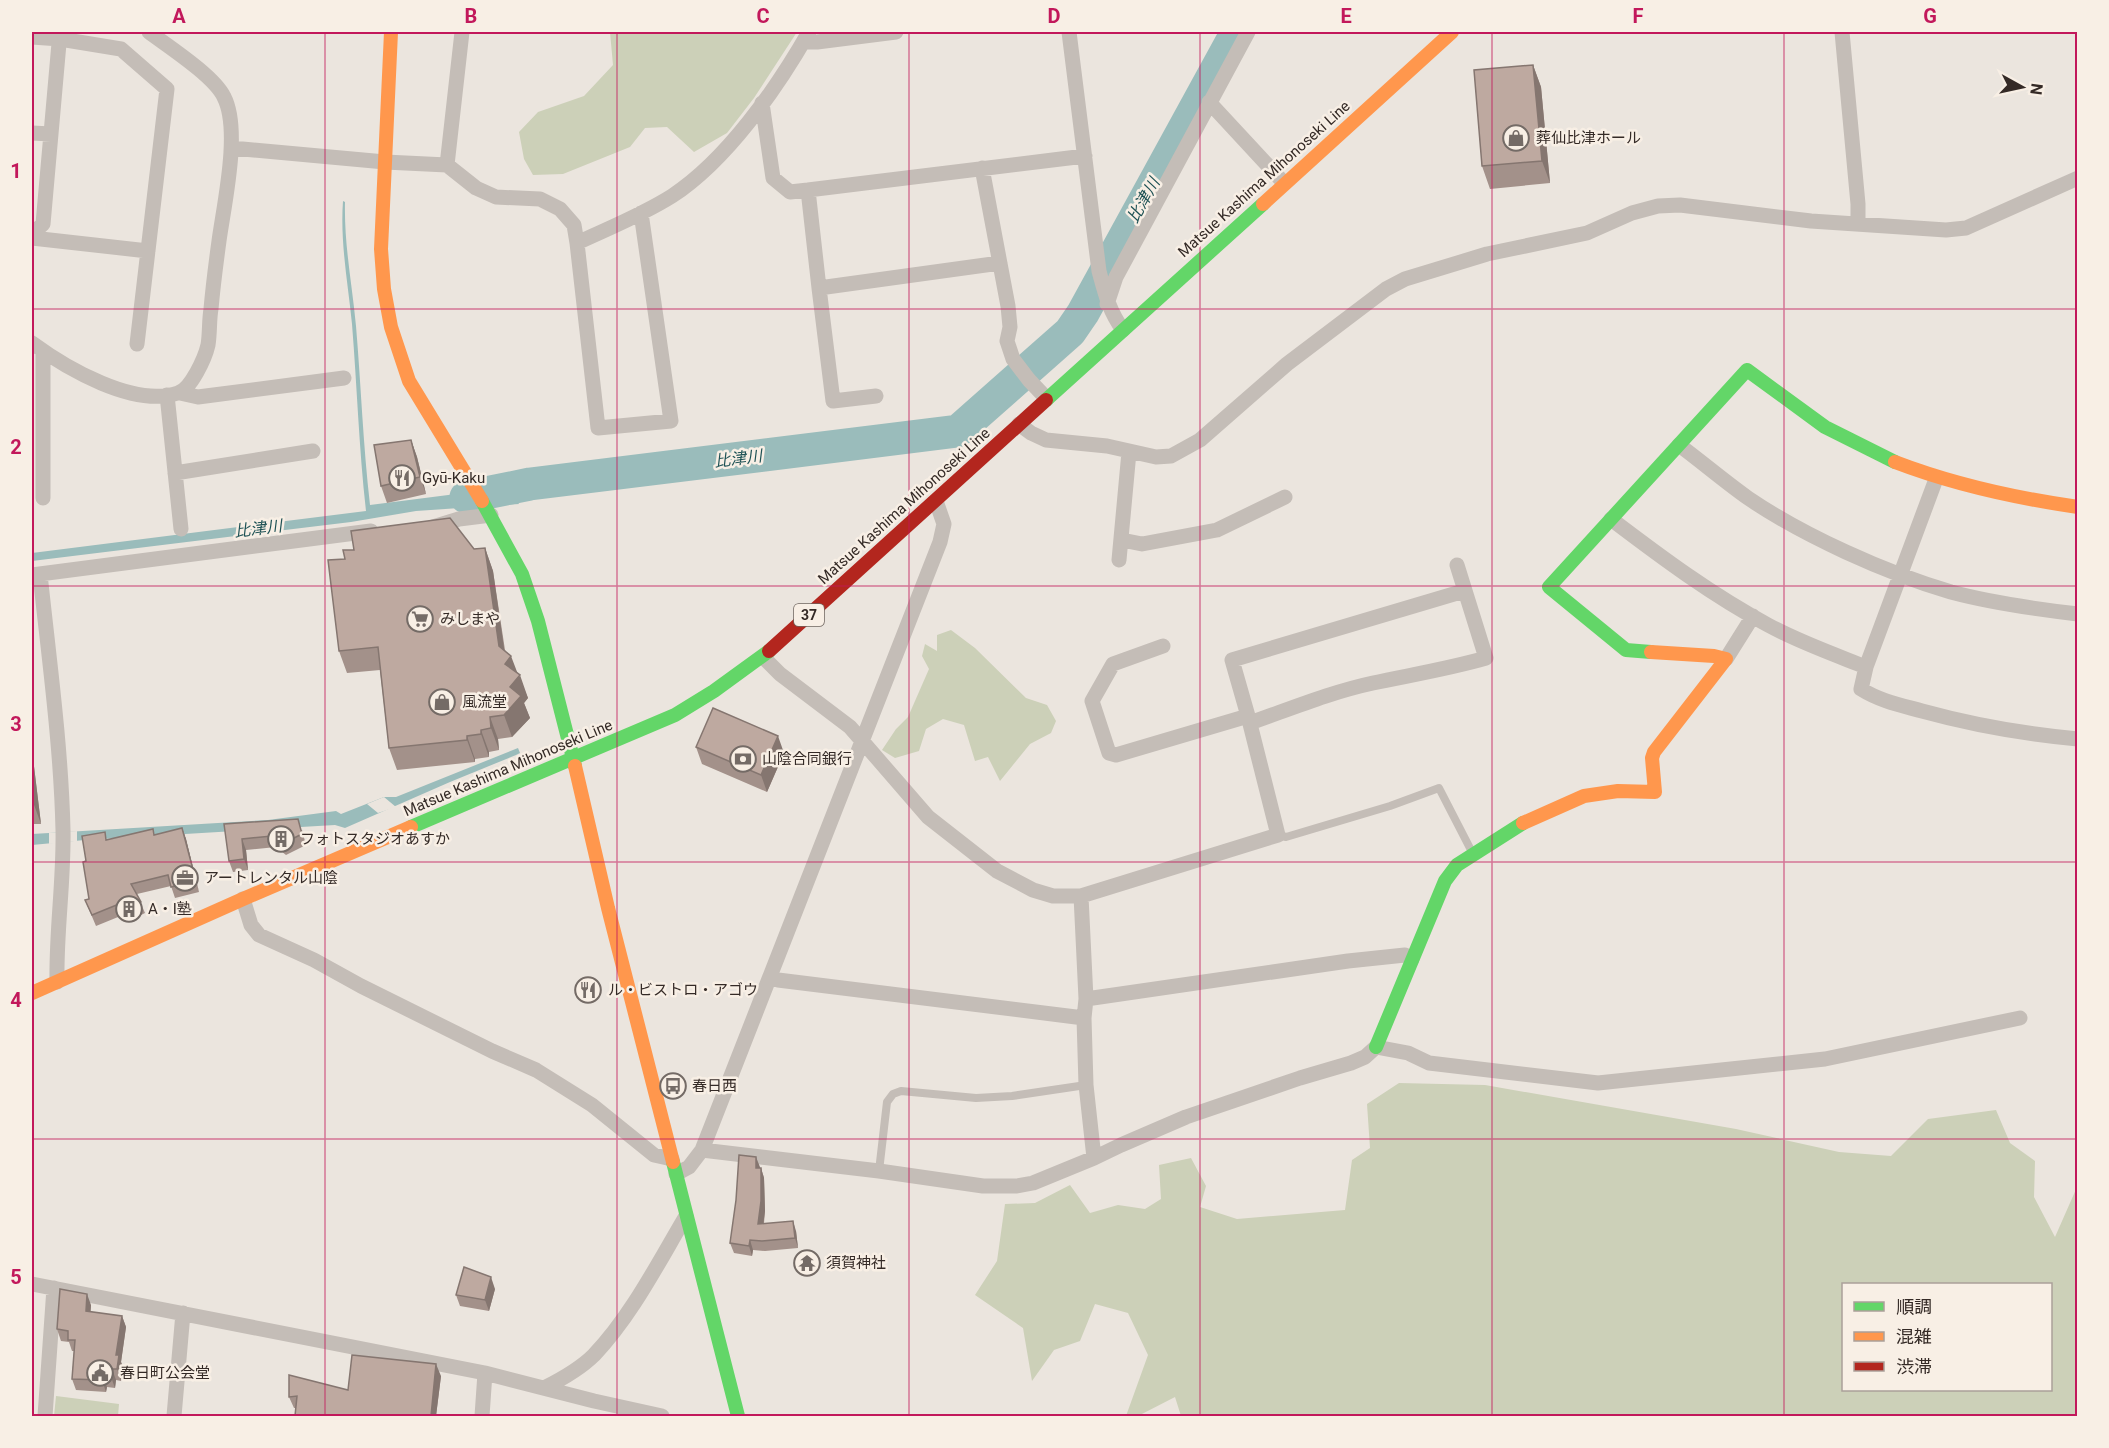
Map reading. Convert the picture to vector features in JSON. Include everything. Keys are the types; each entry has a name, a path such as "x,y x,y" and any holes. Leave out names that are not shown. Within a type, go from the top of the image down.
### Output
{"street":[{"path":"150,32 212,81 225,98 230,120 232,148 208,345 200,366 188,385 173,394"},
{"path":"391,32 381,249 384,289 391,327 409,381 473,483 522,574 538,621 560,701 572,758 686,1216 738,1416"},
{"path":"447,165 462,32"},
{"path":"577,243 641,213 673,195 696,177 728,146 762,103 806,37 896,32"},
{"path":"1070,32 1099,271 1106,299 1123,330"},
{"path":"1106,299 1116,276 1248,32"},
{"name":"Matsue Kashima Mihonoseki Line","path":"32,993 243,899 675,715 714,691 763,657 1452,32"},
{"path":"1842,32 1858,204 1857,223"},
{"path":"32,236 43,224 60,35"},
{"path":"32,37 60,35 121,50 167,89 137,344"},
{"path":"1209,102 1284,183"},
{"path":"762,103 773,178 790,192 1085,156"},
{"path":"32,133 51,134"},
{"path":"232,148 385,162 447,165 476,188 496,197 540,199 560,209 574,225 598,428 671,421 641,213"},
{"path":"982,168 1008,306 1010,327 1007,340 1013,359 1047,399"},
{"path":"1019,424 1046,440 1107,446 1156,457 1171,456 1200,440 1287,364 1386,289 1405,279 1487,254 1587,233 1632,213 1658,206 1691,206 1811,221 1946,230 1966,228 2078,178"},
{"path":"808,190 834,401 876,396"},
{"path":"32,236 148,251"},
{"path":"819,288 1000,263"},
{"path":"37,347 56,360 113,389 141,395 173,394 198,397 344,378"},
{"path":"37,347 37,414 43,498"},
{"path":"1726,658 1626,650 1549,587 1747,370 1795,407 1836,434 1936,479 1985,492 2078,507"},
{"path":"173,394 175,472 181,529"},
{"path":"1679,444 1748,498 1838,548 1951,592 2014,605 2078,614"},
{"path":"175,472 313,451"},
{"path":"1119,560 1130,452"},
{"path":"1936,479 1866,667 1861,688 1875,698 1961,722 2020,733 2078,739"},
{"path":"1122,540 1142,544 1216,530 1286,497"},
{"path":"243,899 251,925 259,935 314,960 492,1051 536,1070 592,1105 654,1155 674,1167 688,1167 702,1150 940,542 944,524 936,501"},
{"path":"420,529 438,527 459,519 490,515"},
{"path":"1611,519 1678,570 1753,616 1800,640 1866,667"},
{"path":"57,982 56,951 63,837 60,757 36,575 388,530"},
{"path":"1163,646 1113,664 1092,701 1109,753 1116,755 1362,686 1446,669 1485,658 1457,565"},
{"path":"763,657 780,674 850,727 928,817 997,872 1022,885 1053,896 1081,896 1278,836 1232,660 1464,591"},
{"path":"702,1150 982,1186 1017,1186 1033,1183 1186,1117 1365,1057 1376,1047 1450,872 1473,854 1520,824 1584,796 1618,791 1655,792 1652,758 1654,752 1726,658 1753,616"},
{"path":"1081,896 1086,999 1084,1018 1086,1085 1094,1158"},
{"path":"1086,999 1348,961 1405,955 1412,959"},
{"path":"770,977 778,980 1084,1018"},
{"path":"1376,1047 1408,1053 1429,1063 1598,1083 1825,1059 2020,1018"},
{"path":"544,1388 579,1368 610,1336 637,1299 686,1216"},
{"path":"32,1284 485,1373 662,1416"},
{"path":"45,1416 54,1288"},
{"path":"174,1416 183,1313"},
{"path":"482,1416 485,1373"}],"lane":[{"path":"1278,836 1286,837 1390,806 1439,788 1473,854"},
{"path":"879,1171 887,1102 893,1094 901,1091 976,1098 1012,1096 1086,1085"}],"green space":[{"path":"610,32 797,32 754,98 727,133 694,152 667,127 645,128 630,147 563,174 533,175 524,159 519,132 538,112 584,96 613,65"},
{"path":"951,630 975,648 1026,698 1047,705 1056,721 1051,733 1030,744 1000,781 988,757 975,761 964,725 943,719 926,729 919,751 895,758 882,750 896,729 908,717 929,669 922,656 925,644 937,651 937,635"},
{"path":"1399,1083 1485,1085 1736,1129 1839,1152 1891,1156 1928,1119 1996,1110 2010,1143 2035,1161 2034,1197 2055,1237 2077,1187 2077,1416 1181,1416 1175,1397 1138,1416 1126,1416 1148,1355 1128,1313 1095,1304 1080,1341 1054,1350 1032,1381 1023,1328 975,1295 997,1261 1005,1204 1035,1203 1070,1185 1090,1213 1118,1205 1145,1209 1161,1199 1159,1165 1191,1158 1206,1186 1200,1207 1237,1219 1345,1210 1352,1160 1370,1148 1367,1104"},
{"path":"56,1396 119,1404 118,1416 54,1416"}],"water":[{"path":"343,201 345,202 347,249 356,326 370,505 456,494 507,484 519,504 416,511 351,522 32,561 32,553 366,511 352,324 343,248"},
{"path":"518,748 520,753 516,755 345,828 335,825 32,845 32,834 268,820 336,811 341,814 384,797 396,797"}],"pier":[{"path":"384,797 396,807 378,813 367,804"},
{"path":"77,831 77,841 49,844 49,833"}],"building":[{"name":"葬仙比津ホール","path":"1533,65 1542,161 1482,166 1474,70"},
{"path":"411,440 420,477 381,486 374,445"},
{"name":"みしまや","path":"450,518 474,549 485,548 499,646 511,656 505,664 520,675 510,687 521,696 504,715 490,717 491,728 481,730 481,734 467,736 467,740 389,748 378,647 339,651 328,560 345,559 343,550 354,550 351,531"},
{"path":"713,708 778,736 761,775 696,747"},
{"path":"298,819 302,834 282,844 272,836 242,839 244,859 229,861 224,824"},
{"path":"182,828 196,881 171,887 168,875 131,884 141,902 123,911 119,904 92,915 85,900 89,899 83,862 86,861 82,836 105,832 106,840 153,829 154,835"},
{"path":"739,1155 756,1157 756,1168 761,1168 758,1224 793,1221 795,1238 750,1240 749,1246 730,1243"},
{"path":"464,1267 491,1277 485,1300 456,1295"},
{"path":"60,1289 87,1294 86,1311 122,1316 116,1355 119,1355 117,1369 112,1369 111,1377 103,1376 102,1380 72,1379 75,1340 68,1340 68,1331 57,1329"},
{"path":"352,1355 436,1364 431,1416 295,1416 297,1396 289,1397 289,1375 348,1390"}],"waterway":[{"name":"比津川","path":"466,497 530,484 958,431 1070,332 1083,313 1237,32"}],"traffic: fast":[{"path":"1046,400 1263,204"},
{"path":"1651,652 1626,650 1549,587 1747,370 1825,427 1895,462"},
{"path":"482,501 522,574 538,621 575,766"},
{"path":"411,827 675,715 714,691 769,651"},
{"path":"1376,1047 1445,881 1457,865 1523,823"},
{"path":"673,1162 738,1416"}],"traffic: slow":[{"path":"391,32 381,249 384,289 391,327 409,381 482,501"},
{"path":"1263,204 1452,32"},
{"path":"1895,462 1985,490 2078,507"},
{"path":"1523,823 1584,796 1618,791 1655,792 1652,758 1654,752 1726,659 1714,656 1651,652"},
{"path":"575,766 608,908 673,1162"},
{"path":"32,993 411,827"}],"traffic: jam":[{"path":"769,651 1046,400"}],"place":[{"name":"葬仙比津ホール","path":"1516,138"},
{"name":"Gyū-Kaku","path":"402,478"},
{"name":"みしまや","path":"420,619"},
{"name":"風流堂","path":"442,702"},
{"name":"山陰合同銀行","path":"743,759"},
{"name":"フォトスタジオあすか","path":"281,839"},
{"name":"アートレンタル山陰","path":"185,878"},
{"name":"A・I塾","path":"129,909"},
{"name":"ル・ビストロ・アゴウ","path":"588,990"},
{"name":"春日西","path":"673,1086"},
{"name":"須賀神社","path":"807,1263"},
{"name":"春日町公会堂","path":"100,1373"}]}
